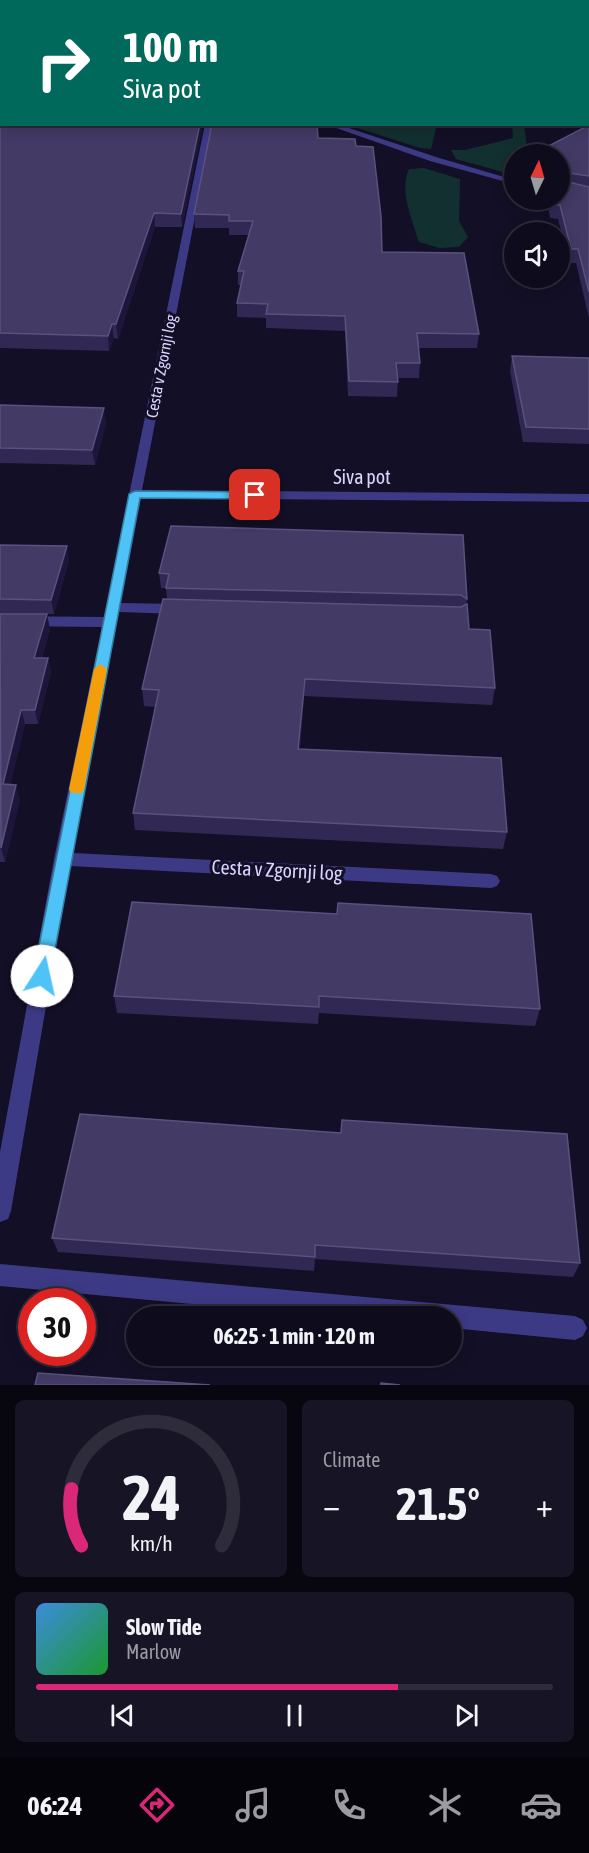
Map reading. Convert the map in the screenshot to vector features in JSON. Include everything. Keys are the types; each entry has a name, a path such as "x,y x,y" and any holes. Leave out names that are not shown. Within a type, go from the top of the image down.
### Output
{"street":[{"name":"Cesta v Zgornji log","path":"0,1211 63,859 209,126"},
{"path":"334,126 433,159 504,179"},
{"name":"Siva pot","path":"135,494 589,498"},
{"path":"0,621 197,609"},
{"name":"Cesta v Zgornji log","path":"63,859 491,881"},
{"path":"0,1275 575,1328"}],"green space":[{"path":"351,126 437,126 431,149 420,148"},
{"path":"512,126 524,126 527,144 504,144 504,172 456,159 451,150 465,150 513,138"},
{"path":"424,168 460,179 459,221 468,237 459,247 439,248 419,242 405,186 409,169"}],"building":[{"path":"0,126 200,126 181,214 154,213 116,324 112,324 108,336 0,333"},
{"path":"212,126 317,126 318,138 355,139 356,146 373,147 381,216 382,252 464,253 479,334 417,333 420,363 396,363 398,382 349,381 345,316 266,314 268,304 237,303 244,271 238,271 253,221 229,221 229,215 194,214"},
{"path":"587,126 589,126 589,176 570,173 570,144 553,144"},
{"path":"570,182 589,187 589,292 578,249 571,249 570,222 564,222 561,210 570,210"},
{"path":"512,356 589,358 589,429 526,427"},
{"path":"0,405 104,408 92,450 0,448"},
{"path":"171,526 463,535 467,599 461,595 166,588 169,574 159,573"},
{"path":"0,545 67,546 51,600 0,599"},
{"path":"163,599 461,607 467,604 469,629 490,630 495,688 305,679 298,749 501,758 507,832 133,813 159,690 142,689"},
{"path":"0,614 47,614 34,658 48,658 35,710 21,710 3,784 16,785 1,848"},
{"path":"132,902 337,914 338,903 531,914 540,1009 319,996 319,1007 114,996"},
{"path":"80,1114 341,1133 342,1120 567,1134 580,1263 315,1245 315,1257 52,1238"},
{"path":"38,1373 210,1385 35,1385"}],"slow traffic":[{"path":"77,789 100,669"}],"route":[{"path":"42,976 135,494 255,495"}]}
